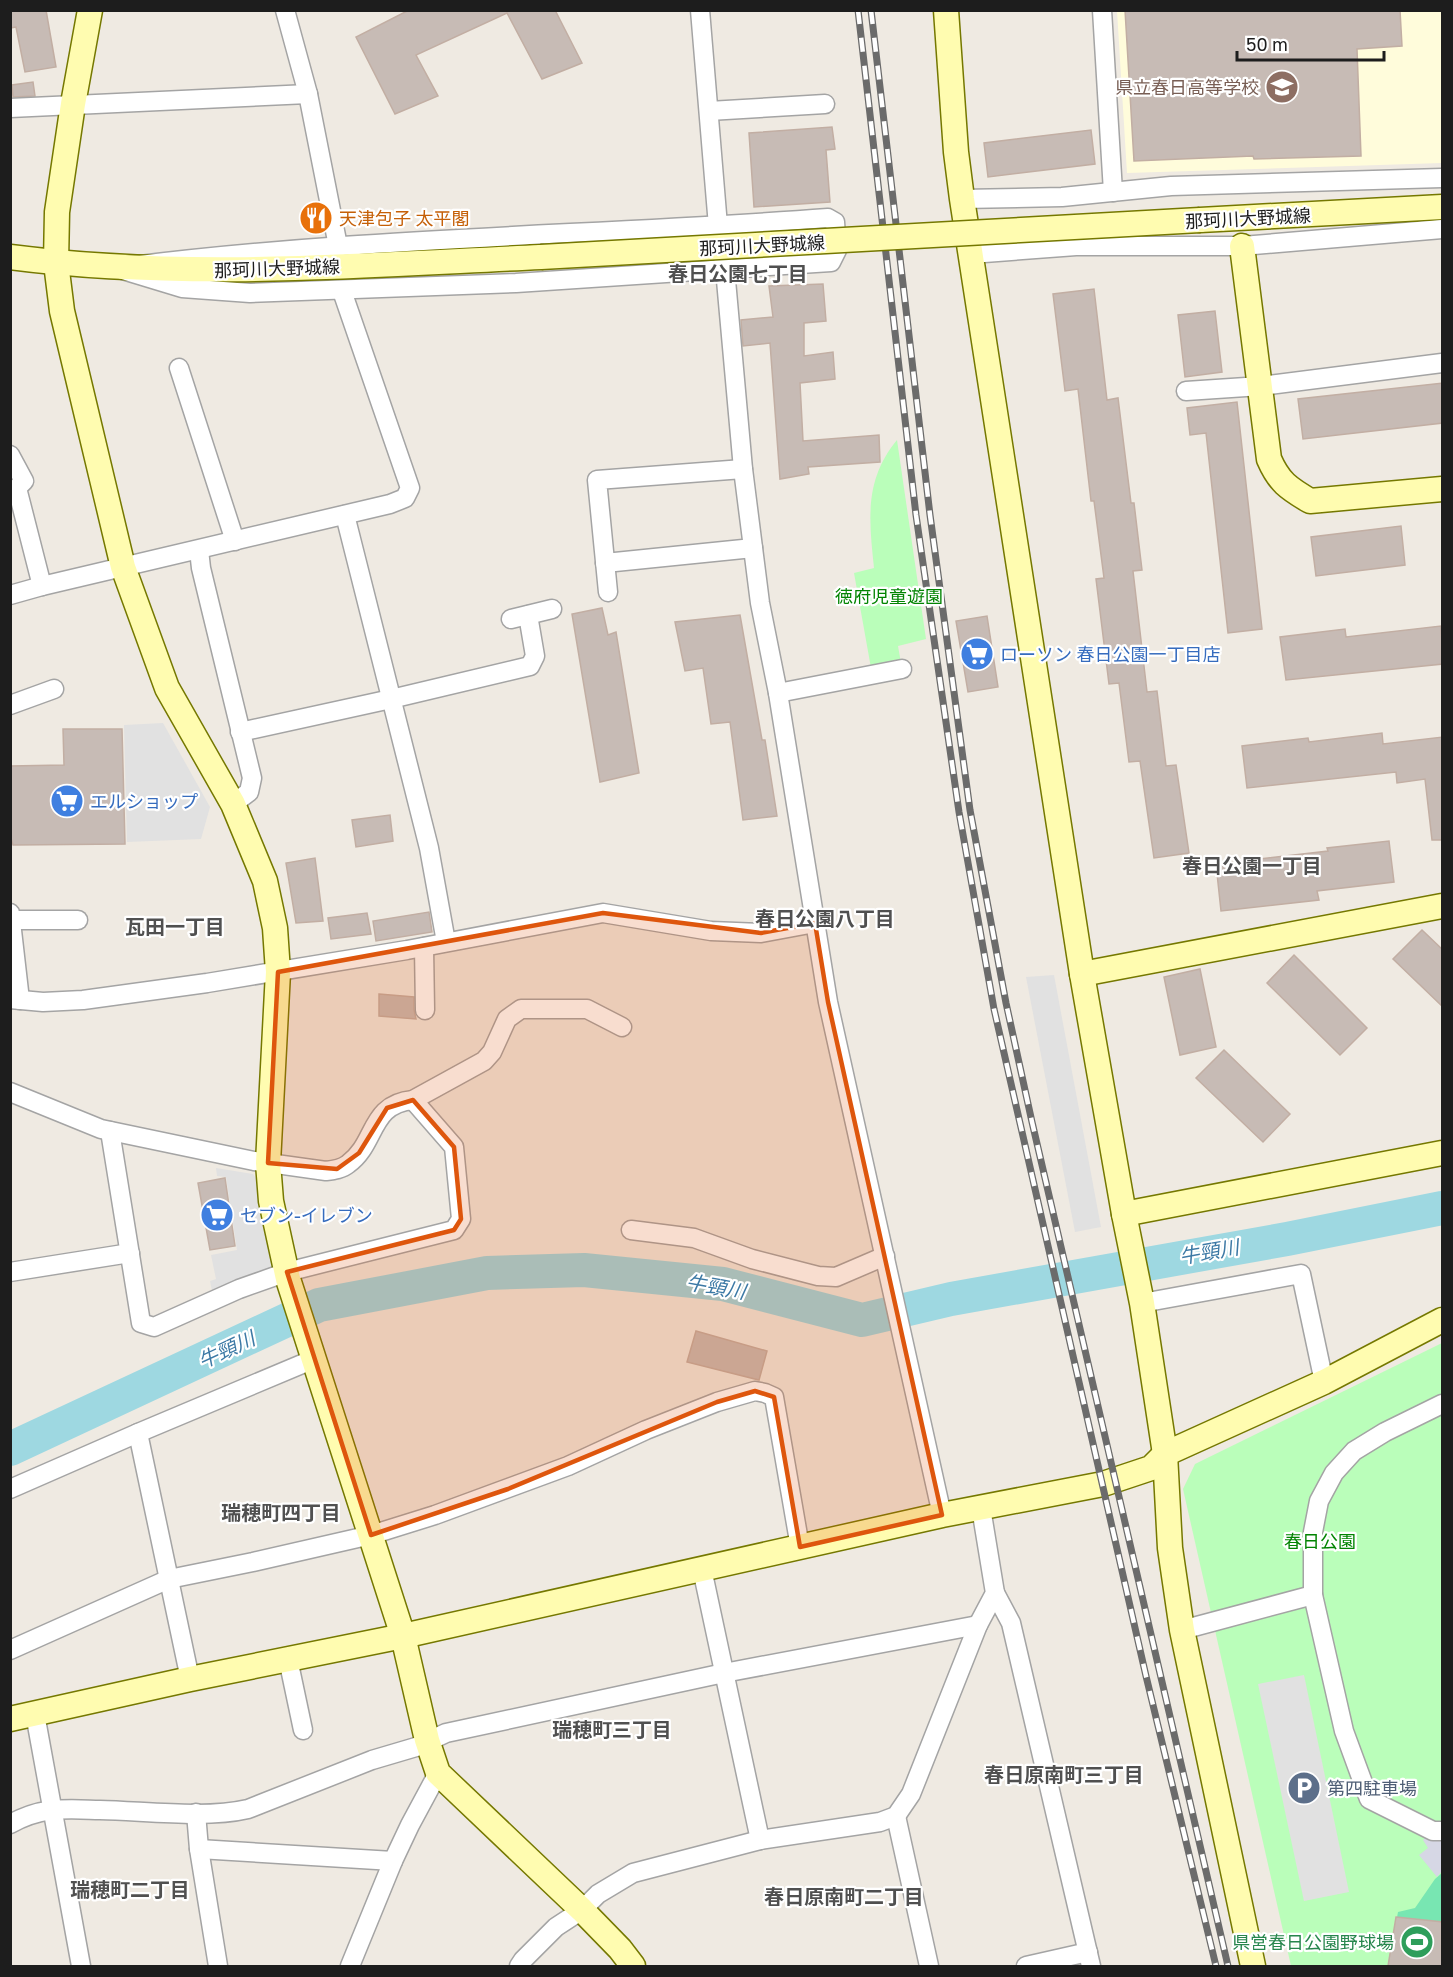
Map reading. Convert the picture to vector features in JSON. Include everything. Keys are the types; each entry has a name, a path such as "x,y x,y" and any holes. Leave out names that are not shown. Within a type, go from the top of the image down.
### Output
{"street":[{"path":"90,10 72,104 57,212 56,263 62,311 123,567 167,688 232,804 265,881 275,928 278,972 267,1163 271,1201 287,1276 403,1636 427,1740 438,1773 582,1911 620,1949 633,1966"},
{"path":"285,10 308,94 338,246"},
{"path":"700,10 718,226 725,269 743,469 760,603 778,693 828,1002 942,1515"},
{"path":"946,10 956,152 962,199 1082,974 1142,1303 1165,1454 1170,1548 1182,1630 1253,1966"},
{"path":"1102,10 1113,192"},
{"path":"10,108 308,94"},
{"path":"709,111 825,104"},
{"path":"962,199 1062,197 1171,186 1443,178"},
{"name":"那珂川大野城線","path":"10,257 116,268 220,270 541,257 1443,207"},
{"path":"828,218 836,222 837,250 831,262 516,283 250,293 182,288 116,268 201,257 338,246 828,218"},
{"path":"971,254 1076,246 1242,246 1443,229"},
{"path":"1242,246 1269,459 1277,477 1293,492 1310,501 1443,489"},
{"path":"10,595 345,515 405,498 410,488 342,291"},
{"path":"1186,391 1261,386 1443,363"},
{"path":"179,368 235,541"},
{"path":"10,455 24,481 17,488 42,586"},
{"path":"608,592 597,480 743,469"},
{"path":"345,515 429,848 446,942"},
{"path":"605,563 753,548"},
{"path":"199,550 201,568 252,778 249,792 232,804"},
{"path":"240,732 530,666 535,656 519,617 552,609"},
{"path":"778,693 902,669"},
{"path":"10,705 54,689"},
{"path":"1082,974 1443,906"},
{"path":"78,920 11,916 15,1000 43,1002 83,1000 278,972 603,913 711,930 760,933 816,923"},
{"path":"424,947 425,1010"},
{"path":"10,1092 110,1131 267,1163 326,1171 349,1164 359,1153 387,1108 401,1101 413,1100 484,1061 492,1052 507,1019 521,1009 586,1009 622,1027"},
{"path":"110,1131 141,1323 154,1327 239,1289 454,1230 461,1219 454,1147 413,1100"},
{"path":"1124,1214 1443,1153"},
{"path":"631,1230 694,1238 752,1259 818,1276 836,1277 887,1265"},
{"path":"10,1272 130,1253"},
{"path":"1142,1303 1301,1274 1324,1382"},
{"path":"10,1719 190,1679 403,1636 942,1515 1103,1484 1150,1468 1165,1454 1324,1382 1443,1320"},
{"path":"10,1489 314,1359"},
{"path":"10,1650 169,1579 371,1535 508,1489 568,1466 646,1430 717,1402 755,1391 774,1397 800,1547"},
{"path":"1443,1404 1385,1432 1353,1451 1334,1473 1319,1501 1313,1532 1313,1595 1344,1731 1369,1799 1433,1831 1443,1831"},
{"path":"138,1433 190,1679"},
{"path":"981,1508 995,1593 1011,1623 1090,1959 1026,1966"},
{"path":"702,1569 760,1840"},
{"path":"519,1966 556,1927 582,1911 598,1894 633,1872 760,1840 880,1822 896,1816 910,1794 978,1625 995,1593"},
{"path":"1182,1630 1313,1595"},
{"path":"10,1824 26,1815 52,1809 235,1812 248,1809 372,1760 416,1747 446,1733 724,1673 978,1625"},
{"path":"288,1659 303,1730"},
{"path":"35,1714 81,1966"},
{"path":"350,1966 393,1861 438,1773"},
{"path":"196,1813 199,1849 218,1966"},
{"path":"896,1816 930,1966"},
{"path":"199,1849 393,1861"}],"highlighted area":[{"path":"603,913 761,933 815,923 828,1002 942,1515 800,1547 774,1397 755,1391 717,1402 508,1489 371,1535 287,1272 454,1230 461,1219 454,1147 413,1100 387,1108 359,1153 337,1169 268,1163 278,972"}],"shaded area":[{"name":"県立春日高等学校","path":"1117,11 1442,11 1442,163 1127,173"},
{"path":"163,723 210,807 201,839 127,842 124,725"},
{"path":"1054,975 1101,1227 1075,1232 1026,977"},
{"path":"216,1168 253,1174 260,1184 276,1260 273,1270 212,1291 210,1281 216,1279 211,1255 237,1250 226,1177 217,1176"},
{"name":"第四駐車場","path":"1304,1675 1349,1892 1304,1901 1258,1684"},
{"path":"1442,1822 1442,1871 1437,1877 1419,1855 1428,1848 1423,1840"}],"green space":[{"name":"徳府児童遊園","path":"897,440 926,639 898,646 901,663 871,668 854,573 874,568 871,501 879,470"},
{"name":"春日公園","path":"1442,1343 1442,1966 1291,1966 1183,1489 1195,1464"},
{"name":"県営春日公園野球場","path":"1442,1873 1442,1966 1388,1966 1398,1912 1415,1908 1435,1879"}],"building":[{"path":"10,10 46,10 56,67 25,72 16,27 10,28"},
{"path":"409,10 555,10 582,63 542,79 507,13 416,55 438,96 395,114 356,37"},
{"name":"県立春日高等学校","path":"1125,10 1400,10 1402,46 1357,49 1361,156 1254,159 1253,156 1134,161"},
{"path":"33,82 35,96 13,97 12,85"},
{"path":"832,127 835,149 826,150 830,202 754,207 749,133"},
{"path":"1091,130 1095,164 988,177 984,143"},
{"path":"823,284 826,321 804,323 804,356 833,352 835,379 800,383 803,441 879,435 880,462 808,467 809,474 780,479 770,343 743,346 741,320 773,317 769,286"},
{"path":"1094,289 1107,400 1118,398 1131,503 1134,503 1142,570 1133,571 1147,692 1157,691 1166,766 1176,765 1189,853 1154,858 1140,761 1129,762 1119,683 1109,684 1096,579 1104,578 1094,501 1091,501 1078,389 1065,391 1053,294"},
{"path":"1215,311 1222,372 1185,377 1178,315"},
{"path":"1443,383 1443,423 1303,439 1298,399"},
{"path":"1237,402 1262,629 1228,633 1206,433 1190,435 1187,408"},
{"path":"1401,526 1405,565 1316,576 1311,537"},
{"path":"602,608 608,635 616,632 639,773 600,782 572,614"},
{"path":"740,615 762,740 765,740 777,816 743,820 730,722 711,724 703,668 685,671 675,622"},
{"name":"ローソン 春日公園一丁目店","path":"987,616 998,687 968,692 956,621"},
{"path":"1441,626 1443,664 1286,680 1280,637 1345,629 1346,637"},
{"name":"エルショップ","path":"63,729 122,729 125,844 13,845 10,835 10,766 64,765"},
{"path":"1382,733 1383,744 1443,737 1443,840 1432,840 1425,779 1397,783 1396,772 1247,788 1242,746 1308,738 1309,742"},
{"path":"390,815 393,841 356,847 352,820"},
{"path":"1389,841 1394,882 1317,891 1319,900 1221,911 1216,864 1328,851 1327,848"},
{"path":"315,858 323,921 296,923 286,863"},
{"path":"429,912 432,932 376,941 373,921"},
{"path":"367,913 371,934 331,939 328,918"},
{"path":"1422,930 1443,950 1443,1007 1393,959"},
{"path":"1294,955 1367,1028 1340,1055 1267,983"},
{"path":"1200,969 1216,1047 1180,1055 1164,977"},
{"path":"379,994 414,997 416,1019 379,1016"},
{"path":"1224,1050 1290,1114 1263,1142 1196,1078"},
{"name":"セブン-イレブン","path":"225,1178 235,1246 210,1250 198,1183"},
{"path":"696,1331 767,1351 759,1380 687,1362"},
{"name":"県営春日公園野球場","path":"1396,1917 1443,1922 1443,1966 1388,1966"}],"waterway":[{"name":"牛頸川","path":"10,1449 319,1305 487,1273 584,1270 723,1284 862,1320 951,1299 1287,1239 1442,1208"}],"railway":[{"path":"858,10 916,515 959,812 994,1009 1146,1676 1216,1966"},
{"path":"871,10 930,515 970,810 1006,1003 1032,1122 1228,1966"}],"place":[{"name":"県立春日高等学校","path":"1282,87"},
{"name":"天津包子 太平閣","path":"316,218"},
{"name":"ローソン 春日公園一丁目店","path":"977,654"},
{"name":"エルショップ","path":"67,801"},
{"name":"セブン-イレブン","path":"217,1215"},
{"name":"第四駐車場","path":"1304,1788"},
{"name":"県営春日公園野球場","path":"1417,1942"}],"district":[{"name":"春日公園七丁目","path":"738,273"},
{"name":"春日公園一丁目","path":"1252,865"},
{"name":"春日公園八丁目","path":"825,918"},
{"name":"瓦田一丁目","path":"175,926"},
{"name":"瑞穂町四丁目","path":"281,1512"},
{"name":"瑞穂町三丁目","path":"612,1729"},
{"name":"春日原南町三丁目","path":"1064,1774"},
{"name":"瑞穂町二丁目","path":"130,1889"},
{"name":"春日原南町二丁目","path":"844,1896"}]}
